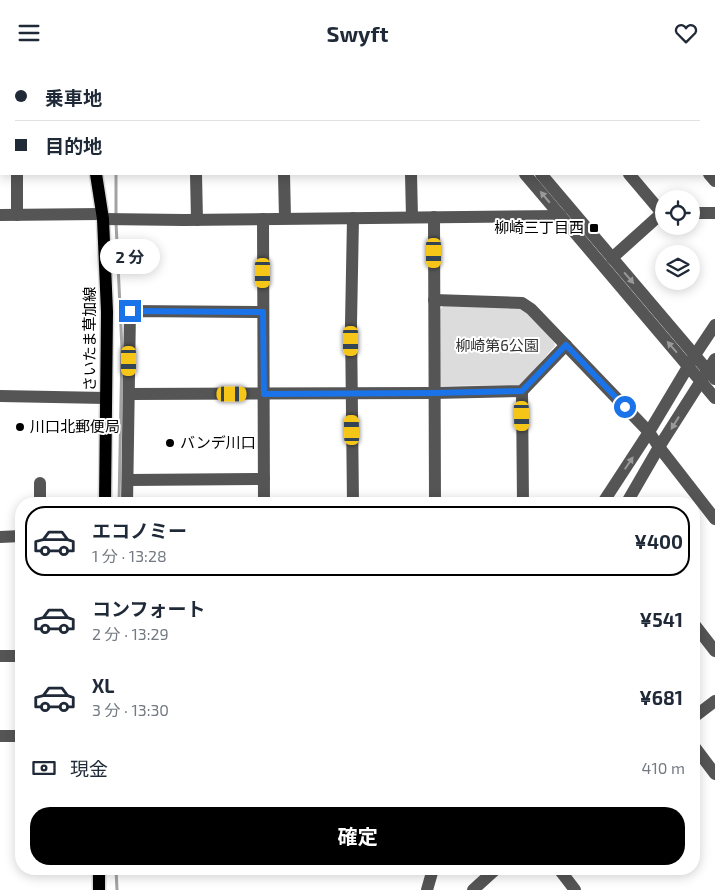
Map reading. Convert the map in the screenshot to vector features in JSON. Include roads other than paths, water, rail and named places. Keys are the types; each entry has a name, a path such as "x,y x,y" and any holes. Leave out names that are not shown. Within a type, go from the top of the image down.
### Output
{"main road":[{"name":"さいたま草加線","path":"96,175 102,217 107,312 105,497"},
{"path":"99,875 99,890"}],"street":[{"path":"17,175 17,215"},
{"path":"196,175 196,219"},
{"path":"284,175 285,219"},
{"path":"411,175 412,217"},
{"path":"526,175 715,398"},
{"path":"542,175 695,355 713,369 701,381 630,497"},
{"path":"630,175 655,204"},
{"path":"700,213 715,213"},
{"path":"0,215 196,219 561,216"},
{"path":"353,217 351,324 353,497"},
{"path":"434,217 434,497"},
{"path":"263,219 264,497"},
{"path":"612,258 655,220"},
{"path":"434,300 522,303 531,309 649,432 698,497"},
{"path":"127,497 130,311 263,312"},
{"path":"607,497 715,325"},
{"path":"523,497 522,391 566,345"},
{"path":"129,394 522,391"},
{"path":"0,396 106,398"},
{"path":"128,480 264,479"},
{"path":"40,483 40,497"},
{"path":"700,500 715,519"},
{"path":"0,537 15,536"},
{"path":"700,632 715,651"},
{"path":"0,656 15,656"},
{"path":"700,712 715,701"},
{"path":"0,736 15,736"},
{"path":"700,754 715,774"},
{"path":"427,890 432,875"},
{"path":"473,890 489,875"},
{"path":"564,875 575,890"}],"waterway":[{"path":"116,175 116,216"},
{"path":"116,222 122,349 119,497"},
{"path":"116,875 117,890"}],"place":[{"name":"柳崎三丁目西","path":"594,228"},
{"name":"川口北郵便局","path":"20,427"},
{"name":"バンデ川口","path":"170,443"}],"park label":[{"name":"柳崎第6公園","path":"497,346"}]}
